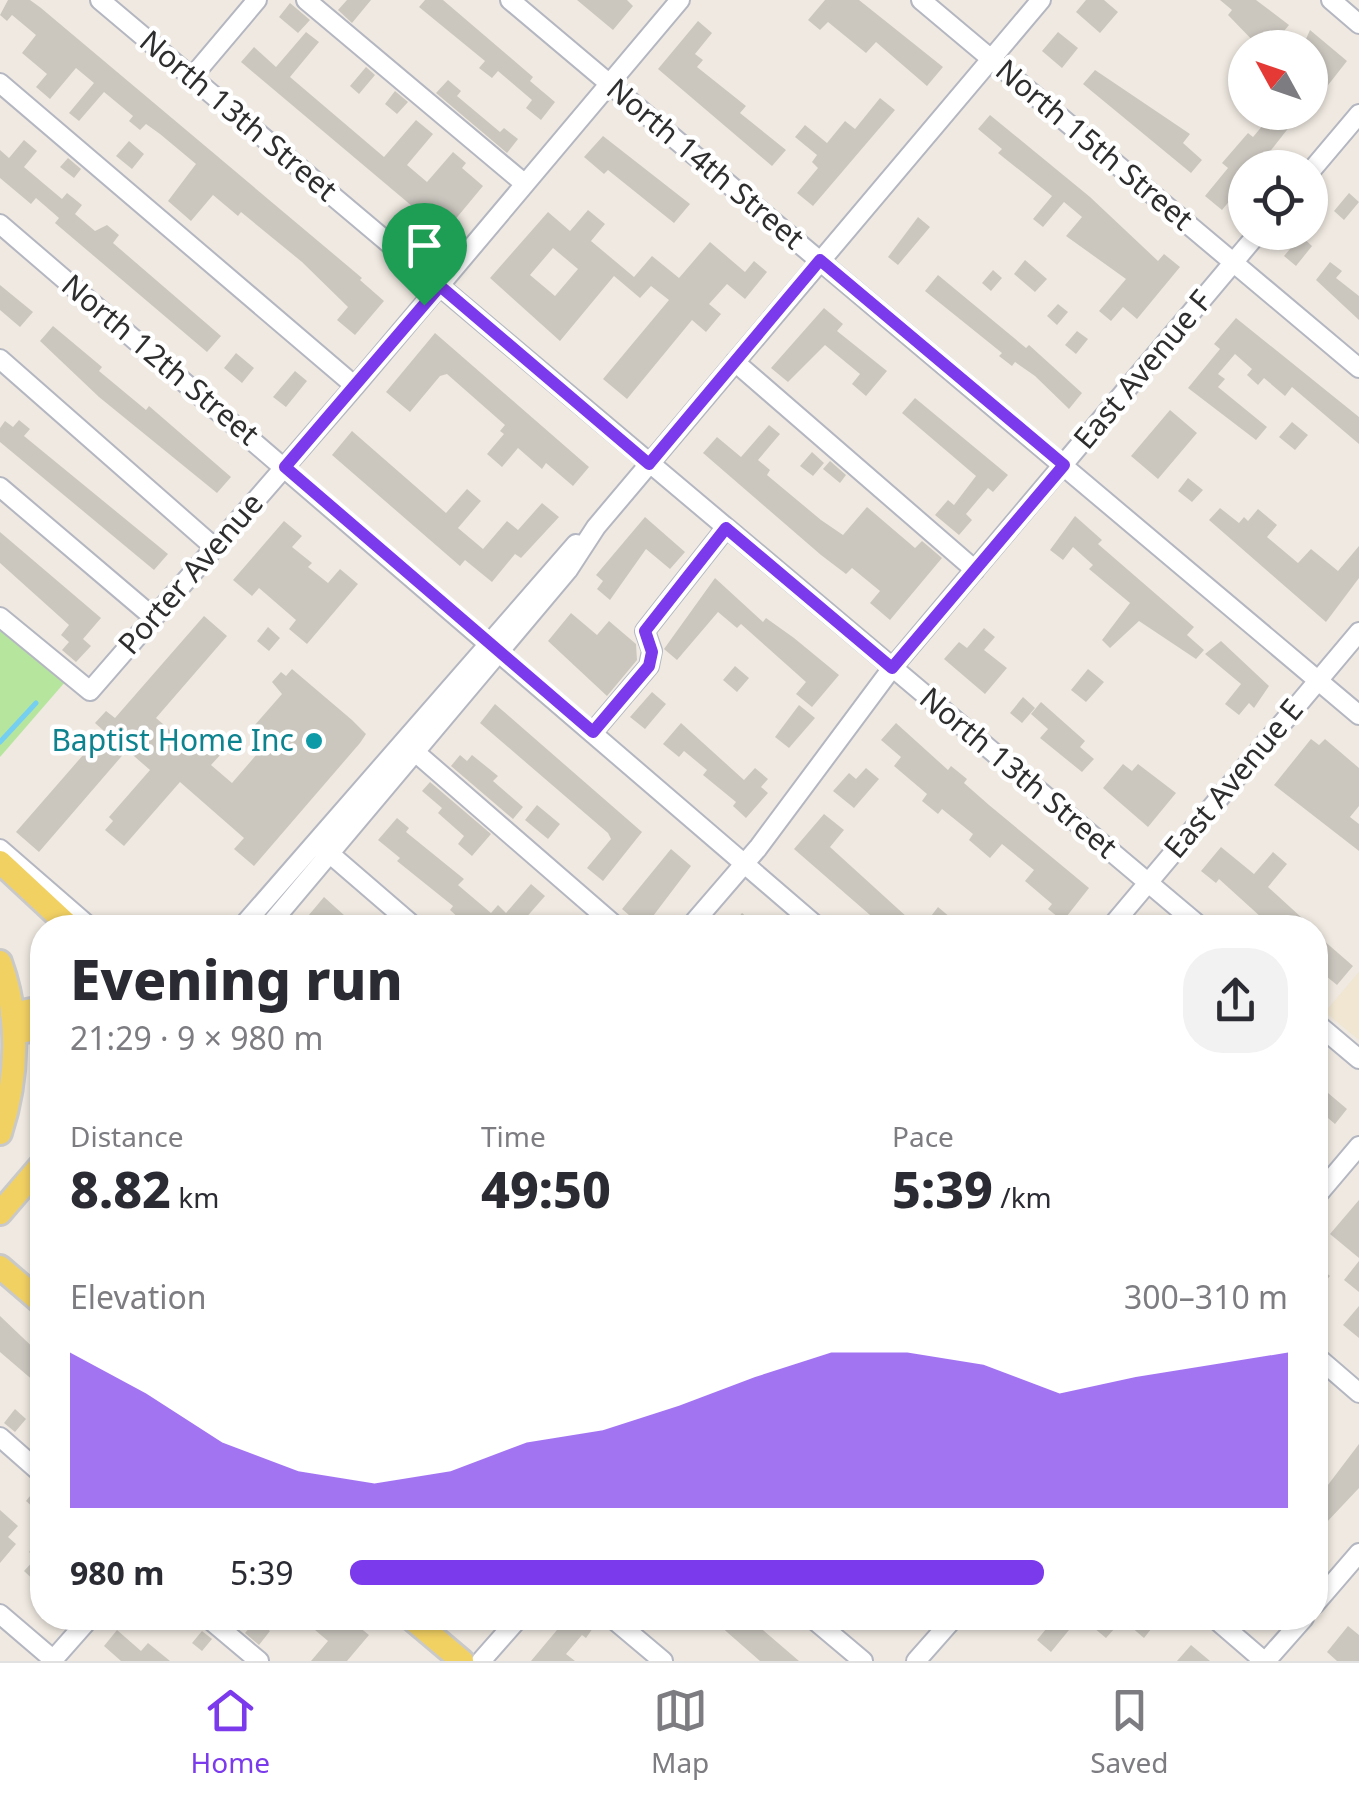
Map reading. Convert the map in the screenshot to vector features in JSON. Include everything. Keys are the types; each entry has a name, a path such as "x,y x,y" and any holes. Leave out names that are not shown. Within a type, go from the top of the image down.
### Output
{"main road":[{"path":"0,862 57,915"},
{"path":"0,962 13,1024 11,1091 0,1132"},
{"path":"13,1024 30,1015"},
{"path":"13,1024 30,1026"},
{"path":"2,1210 30,1178"},
{"path":"0,1267 30,1293"},
{"path":"425,1630 462,1661"}],"street":[{"name":"North 13th Street","path":"100,0 1187,915"},
{"path":"192,77 257,0"},
{"path":"306,0 525,184"},
{"name":"North 14th Street","path":"510,0 1359,715"},
{"name":"Porter Avenue","path":"0,617 90,690 355,386 680,0"},
{"name":"North 15th Street","path":"921,0 1359,368"},
{"path":"253,915 494,646 568,570 596,526 1040,0"},
{"path":"1330,0 1359,24"},
{"path":"0,83 355,386"},
{"path":"1328,151 1359,114"},
{"name":"North 12th Street","path":"0,224 804,915"},
{"name":"East Avenue F","path":"700,915 744,864 892,668 1244,250"},
{"path":"0,359 214,548"},
{"path":"734,362 975,570"},
{"path":"0,486 153,617"},
{"path":"593,732 649,666 652,652 645,631 726,528"},
{"name":"East Avenue E","path":"1121,915 1359,632"},
{"path":"278,915 414,752 494,646"},
{"path":"414,752 603,915"},
{"path":"0,849 76,915"},
{"path":"329,853 401,915"},
{"path":"1328,1033 1359,1060"},
{"path":"1328,1183 1359,1146"},
{"path":"2,1210 30,1186"},
{"path":"1328,1366 1359,1393"},
{"path":"0,1437 30,1463"},
{"path":"1328,1591 1356,1562"},
{"path":"0,1614 53,1661 80,1630"},
{"path":"222,1630 259,1661"},
{"path":"480,1661 508,1630"},
{"path":"626,1630 663,1661"},
{"path":"826,1630 863,1661"},
{"path":"916,1661 943,1630"},
{"path":"1228,1630 1265,1661 1293,1630"}],"shaded area":[{"path":"1359,972 1359,1040 1328,1014 1328,1008"}],"green space":[{"path":"0,628 65,682 0,757"}],"building":[{"path":"8,0 30,0 41,8 362,278 384,301 355,335 337,320 348,307 302,262 241,212 238,216 213,195 191,221 168,201 196,164 160,134 146,124 140,130 129,121 133,116 104,92 79,121 69,113 94,83 76,68 50,99 36,87 47,74 22,53 36,35 12,15 7,21 0,15"},
{"path":"347,0 371,0 352,23 338,10"},
{"path":"425,0 443,0 533,77 530,81 555,102 541,120 526,108 532,100 498,71 492,78 479,68 485,61 419,7"},
{"path":"577,0 627,0 633,6 613,30"},
{"path":"825,0 859,0 943,67 927,86 876,42 866,53 828,22 820,30 808,20"},
{"path":"1086,0 1104,0 1118,12 1100,33 1076,12"},
{"path":"1220,0 1256,0 1289,25 1285,30 1243,30 1228,15 1232,10"},
{"path":"290,3 310,20 298,33 279,17"},
{"path":"698,21 712,33 695,54 703,60 697,67 746,106 740,113 786,150 772,166 658,69"},
{"path":"306,32 319,42 290,77 384,157 416,120 433,134 407,165 427,182 453,152 466,163 462,168 483,186 444,233 241,62 254,47 276,67"},
{"path":"1058,32 1078,48 1062,68 1042,51"},
{"path":"1328,45 1347,61 1328,85"},
{"path":"366,67 375,75 359,94 350,86"},
{"path":"1095,70 1190,134 1183,143 1202,160 1191,173 1083,84"},
{"path":"448,80 461,91 457,96 500,132 504,128 518,139 507,153 436,93"},
{"path":"395,91 408,102 397,114 385,104"},
{"path":"880,98 895,110 813,206 797,193 818,168 812,162 817,155 795,137 805,125 827,143 845,121 855,129"},
{"path":"990,115 1090,197 1158,261 1164,254 1180,267 1137,319 1123,307 1111,321 1099,311 1126,279 1066,236 1082,217 1064,202 1043,227 1033,219 1052,196 998,153 1002,149 978,129"},
{"path":"1259,130 1287,130 1271,150 1233,150 1248,133 1253,137"},
{"path":"603,136 690,204 674,223 608,170 604,174 584,157"},
{"path":"24,140 37,151 24,167 62,199 67,193 82,205 75,214 95,231 107,225 119,235 113,243 221,336 207,352 55,223 59,218 36,198 31,204 0,178 0,150 9,158"},
{"path":"129,141 144,154 132,169 116,156"},
{"path":"68,158 81,169 74,178 60,167"},
{"path":"1228,168 1228,203 1222,210 1205,196"},
{"path":"1349,193 1359,202 1344,220 1334,211"},
{"path":"588,210 605,224 591,241 634,277 652,256 679,278 710,242 745,272 754,261 767,272 745,299 727,284 709,304 721,314 706,332 692,320 627,399 603,379 669,300 651,286 640,298 614,276 560,341 490,278 548,212 570,231","holes":["553,248 578,269 555,296 530,275"]},
{"path":"918,217 930,227 898,265 888,257"},
{"path":"1289,250 1309,250 1296,266 1284,256"},
{"path":"1025,260 1047,279 1035,292 1014,274"},
{"path":"1330,262 1342,271 1336,278 1359,296 1359,320 1316,280"},
{"path":"993,270 1002,278 991,291 982,283"},
{"path":"938,275 1026,348 1029,345 1082,393 1069,409 1035,376 999,356 1002,353 925,291"},
{"path":"0,285 33,312 20,327 0,310"},
{"path":"1058,304 1068,312 1057,325 1047,316"},
{"path":"824,308 843,324 837,331 887,371 866,396 852,384 860,374 825,345 788,382 771,368"},
{"path":"1236,318 1359,417 1359,444 1292,387 1285,396 1264,378 1258,385 1247,375 1252,369 1235,354 1218,374 1225,379 1218,387 1267,427 1256,440 1188,388 1220,349 1214,344"},
{"path":"53,326 102,367 99,371 146,410 149,406 231,477 217,493 99,397 40,341"},
{"path":"1077,331 1088,339 1076,354 1065,345"},
{"path":"435,333 589,467 573,486 546,463 542,469 518,448 502,467 487,454 504,434 500,431 505,425 447,374 440,376 410,412 386,392"},
{"path":"236,353 254,368 242,383 224,368"},
{"path":"295,371 307,381 286,407 273,397"},
{"path":"915,398 1008,475 993,492 988,488 966,514 972,520 959,535 935,515 948,500 954,505 976,476 902,413"},
{"path":"1170,410 1197,433 1158,479 1131,456"},
{"path":"19,420 30,429 24,436 168,554 154,570 0,442 0,428 5,421 13,427"},
{"path":"1292,422 1308,435 1295,450 1279,437"},
{"path":"769,425 780,434 758,460 770,470 767,475 821,520 843,535 867,507 915,548 922,541 942,558 890,620 870,603 880,591 852,568 846,574 821,555 703,453 717,437 741,457"},
{"path":"352,431 446,513 467,489 481,501 458,528 483,549 507,521 518,530 542,503 559,517 521,558 515,554 492,582 465,560 460,566 332,455"},
{"path":"812,452 824,463 813,476 800,466"},
{"path":"830,461 846,475 840,483 823,469"},
{"path":"1188,478 1203,490 1192,502 1178,491"},
{"path":"1220,508 1239,523 1244,517 1248,521 1258,509 1277,525 1267,537 1298,563 1311,549 1338,571 1359,546 1359,578 1326,622 1209,520"},
{"path":"1075,516 1102,540 1098,544 1194,627 1187,635 1204,650 1196,659 1139,621 1110,648 1102,640 1130,603 1089,569 1093,565 1073,547 1063,560 1050,550"},
{"path":"645,517 685,552 670,569 646,549 610,600 597,589 603,581 596,575"},
{"path":"284,521 302,536 292,547 312,563 308,567 328,583 340,569 358,584 307,644 289,629 296,620 259,588 252,596 233,580"},
{"path":"0,532 101,618 83,639 91,646 76,662 62,650 69,642 61,635 69,625 0,563"},
{"path":"715,578 763,622 766,618 839,675 812,707 796,694 806,682 741,624 737,628 718,612 677,660 664,649"},
{"path":"571,613 597,635 609,621 636,644 637,660 607,696 548,641"},
{"name":"Baptist Home Inc","path":"204,616 227,636 156,718 192,749 203,736 222,753 211,765 232,783 270,739 254,726 282,694 272,682 281,672 286,676 292,669 352,720 366,734 360,743 254,866 234,849 244,838 180,782 124,846 105,830 113,821 109,817 150,770 127,750 39,852 16,832 104,731 95,723 106,711 115,718"},
{"path":"268,627 280,638 269,651 257,641"},
{"path":"984,628 995,637 984,650 1007,668 985,694 944,659 959,642 967,648"},
{"path":"1221,641 1269,686 1254,708 1249,703 1239,715 1225,704 1241,684 1205,654"},
{"path":"735,666 749,678 737,692 723,680"},
{"path":"1088,669 1104,682 1086,702 1071,690"},
{"path":"652,692 666,704 645,729 630,717"},
{"path":"1023,697 1035,708 1022,723 1010,713"},
{"path":"1041,702 1085,741 1080,747 1094,759 1082,772 1040,738 1048,729 1031,714"},
{"path":"495,704 642,832 603,881 587,868 611,839 608,833 480,723"},
{"path":"799,705 815,718 789,748 775,737"},
{"path":"681,723 744,780 755,768 768,779 761,787 768,793 746,818 733,806 736,802 703,775 707,770 684,751 679,757 663,744"},
{"path":"896,723 948,770 951,766 967,779 964,783 1089,888 1068,915 1056,915 1048,909 1052,904 1025,881 1034,870 1002,844 990,858 969,840 973,834 942,809 938,814 922,801 927,794 894,766 901,757 881,740"},
{"path":"1311,739 1319,745 1325,739 1359,768 1359,806 1350,817 1359,824 1359,851 1274,785"},
{"path":"460,755 467,761 472,755 498,776 493,781 523,807 513,819 451,766"},
{"path":"1123,764 1132,771 1138,764 1176,793 1148,827 1103,788"},
{"path":"866,768 879,779 854,808 833,791 849,773 856,779"},
{"path":"430,782 491,834 472,856 458,844 464,836 438,813 442,808 422,791"},
{"path":"537,805 560,824 548,839 525,820"},
{"path":"824,814 844,830 830,847 905,915 870,915 794,849"},
{"path":"397,818 409,828 406,832 464,879 458,885 491,913 498,905 506,913 531,884 545,896 528,915 456,915 450,910 453,906 397,861 400,858 378,840"},
{"path":"1221,847 1254,874 1273,852 1287,864 1268,887 1299,915 1259,915 1219,879 1216,883 1201,871"},
{"path":"671,849 691,866 654,915 629,915 622,909"},
{"path":"324,897 344,915 309,915"},
{"path":"1328,944 1353,966 1337,985 1328,978"},
{"path":"1328,1093 1347,1109 1335,1124 1328,1118"},
{"path":"1359,1200 1359,1258 1330,1234"},
{"path":"1359,1261 1359,1292 1344,1280"},
{"path":"1359,1306 1359,1338 1343,1325"},
{"path":"0,1316 30,1345 30,1378 0,1352"},
{"path":"15,1409 26,1419 15,1432 4,1423"},
{"path":"1359,1444 1359,1488 1328,1521 1328,1485"},
{"path":"0,1510 18,1526 8,1537 16,1544 0,1563"},
{"path":"1348,1626 1359,1635 1359,1661 1337,1661 1327,1652"},
{"path":"117,1630 141,1651 148,1643 170,1661 121,1661 104,1646"},
{"path":"248,1630 270,1631 259,1645 245,1633"},
{"path":"315,1630 363,1630 369,1635 347,1661 311,1661 328,1641"},
{"path":"557,1630 592,1630 566,1654 575,1661 531,1661"},
{"path":"725,1630 763,1630 799,1661 760,1661"},
{"path":"1045,1630 1069,1630 1051,1652 1037,1640"},
{"path":"1096,1630 1113,1630 1106,1638"},
{"path":"202,1631 212,1639 202,1651 192,1643"},
{"path":"1191,1645 1210,1661 1177,1661"}],"waterway":[{"path":"0,742 36,703"}],"place":[{"name":"Baptist Home Inc","path":"314,741"}],"route":[{"path":"820,260 1064,465 892,668 726,528 645,631 652,652 649,666 593,732 285,467 424,305 440,286 649,464 820,260"}]}
